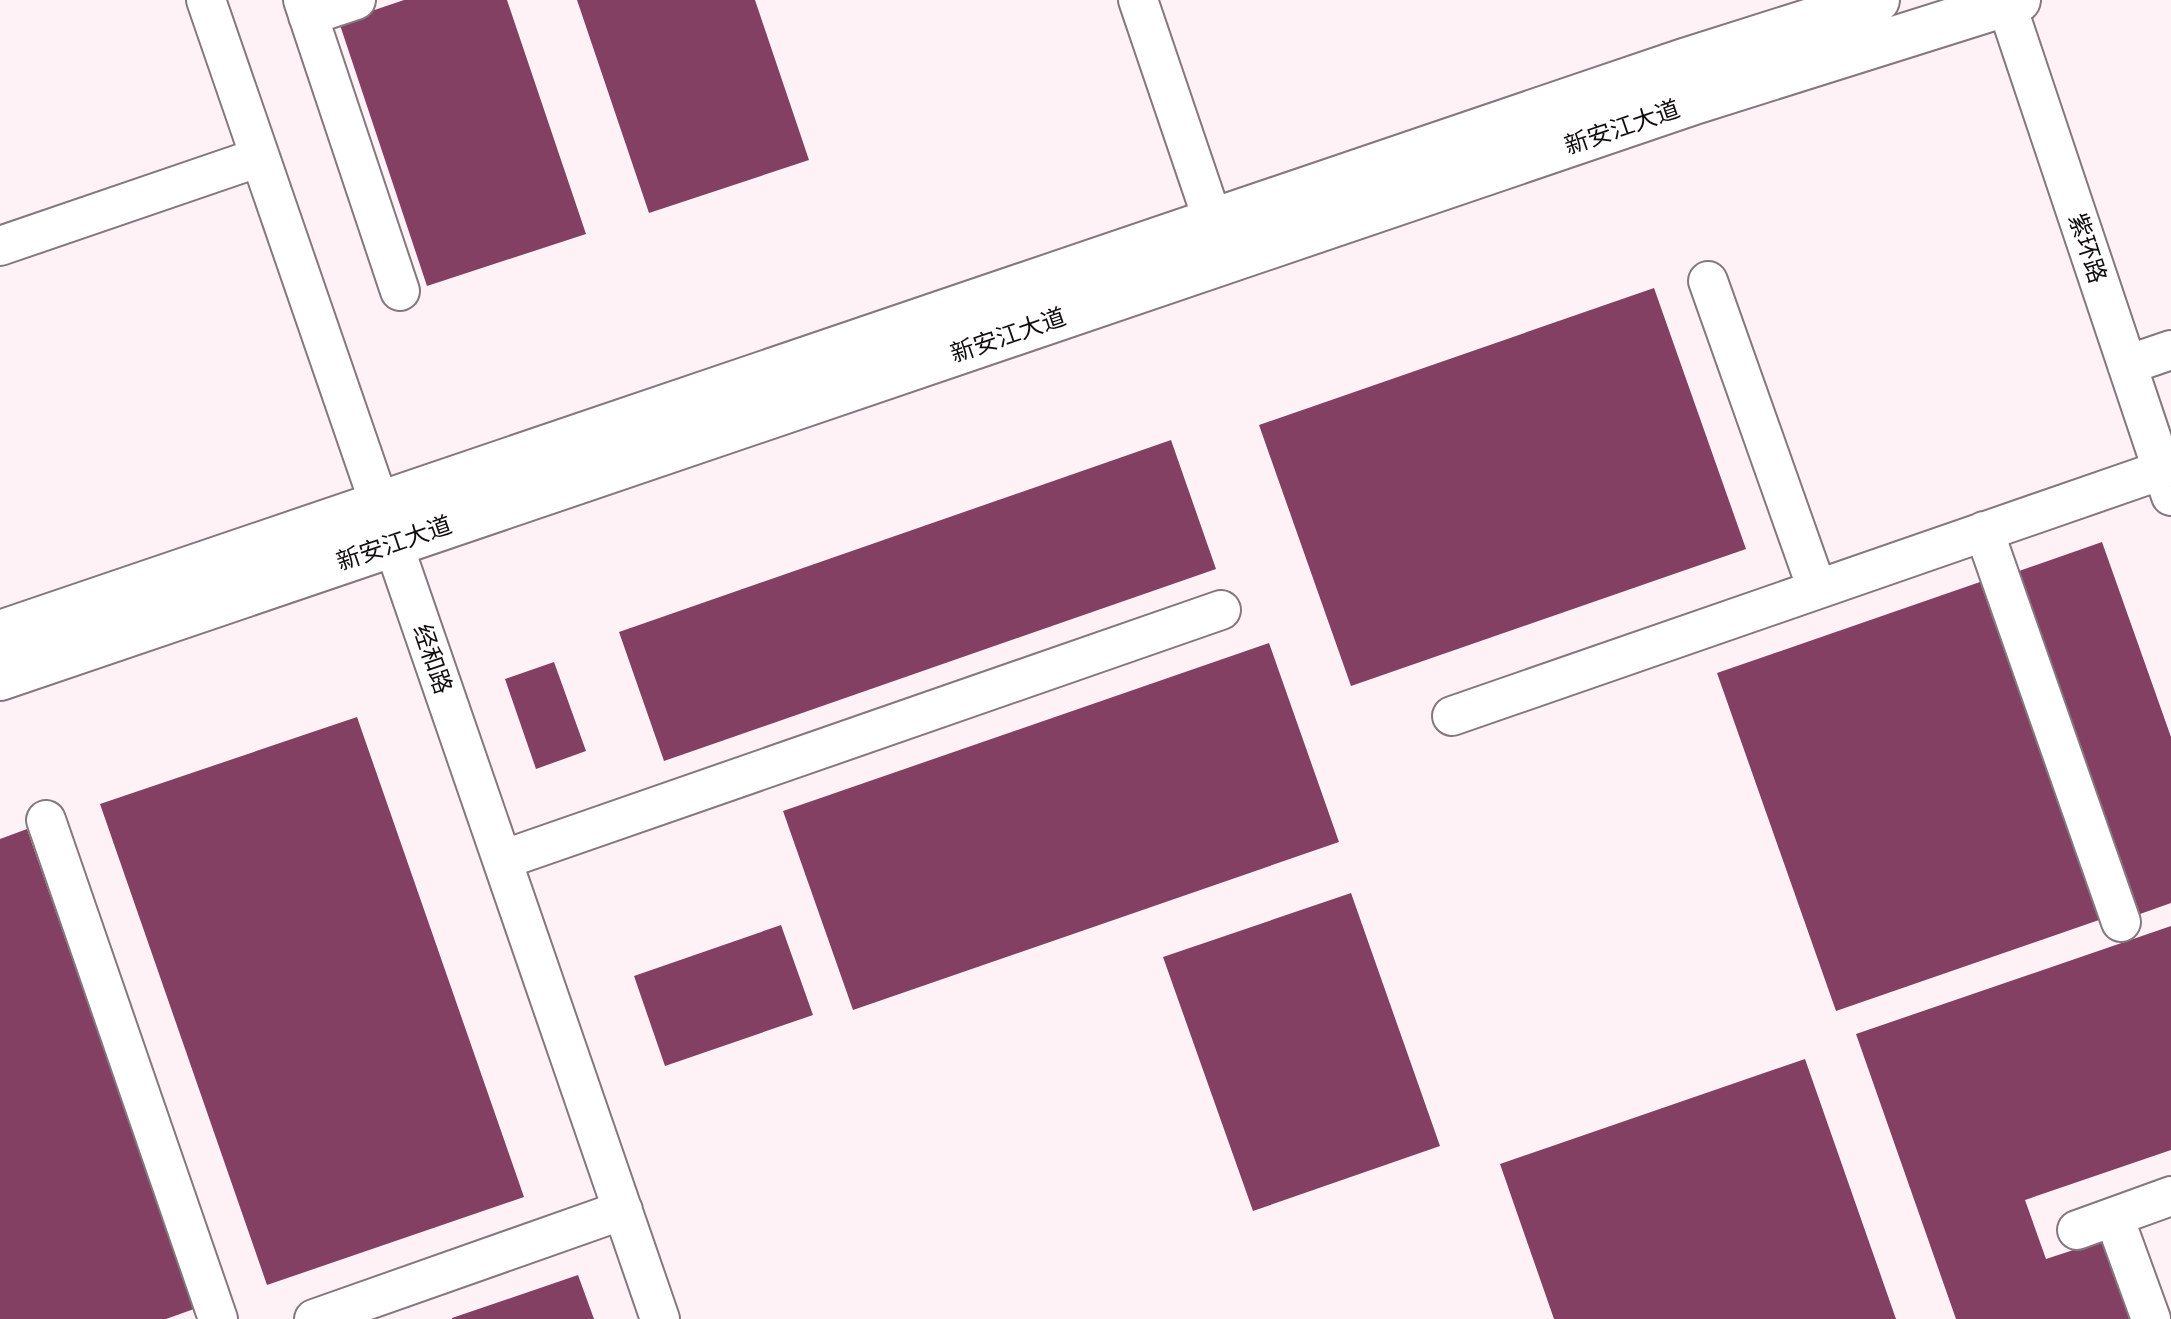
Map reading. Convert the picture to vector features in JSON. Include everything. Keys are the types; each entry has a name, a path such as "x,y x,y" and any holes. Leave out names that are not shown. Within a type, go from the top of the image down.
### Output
{"main road":[{"name":"新安江大道","path":"0,678 386,524 1213,221 1684,61 1877,0"},
{"name":"新安江大道","path":"0,633 386,524 2010,1"}],"street":[{"name":"经和路","path":"206,0 660,1319"},
{"path":"356,0 306,8 400,291"},
{"path":"1138,0 1213,221"},
{"name":"紫环路","path":"2010,1 2167,483"},
{"path":"0,246 260,157"},
{"path":"1708,281 1817,589"},
{"path":"2127,365 2171,350"},
{"path":"1452,716 1984,531 2167,483"},
{"path":"1984,531 2121,922"},
{"path":"502,860 1221,610"},
{"path":"46,820 218,1319"},
{"path":"2077,1230 2171,1196"},
{"path":"314,1319 623,1210"},
{"path":"2114,1217 2151,1319"}],"building":[{"path":"404,0 507,0 586,234 427,286 339,22"},
{"path":"577,0 755,0 809,160 649,213"},
{"path":"1654,288 1746,549 1351,686 1259,425"},
{"path":"1171,440 1216,569 664,761 619,632"},
{"path":"2102,542 2171,737 2171,903 2140,914 2019,571"},
{"path":"1980,582 2099,920 1836,1011 1717,673"},
{"path":"1269,643 1339,842 853,1010 783,811"},
{"path":"554,662 586,751 536,769 505,679"},
{"path":"357,717 524,1197 267,1285 100,804"},
{"path":"27,829 194,1309 166,1319 0,1319 0,839"},
{"path":"1351,893 1440,1146 1253,1211 1163,957"},
{"path":"781,925 813,1015 665,1066 634,976"},
{"path":"2171,926 2171,1150 2025,1200 2046,1259 2110,1238 2138,1319 1956,1319 1856,1034"},
{"path":"1805,1059 1896,1319 1554,1319 1500,1164"},
{"path":"578,1275 594,1319 452,1319 452,1318"}]}
